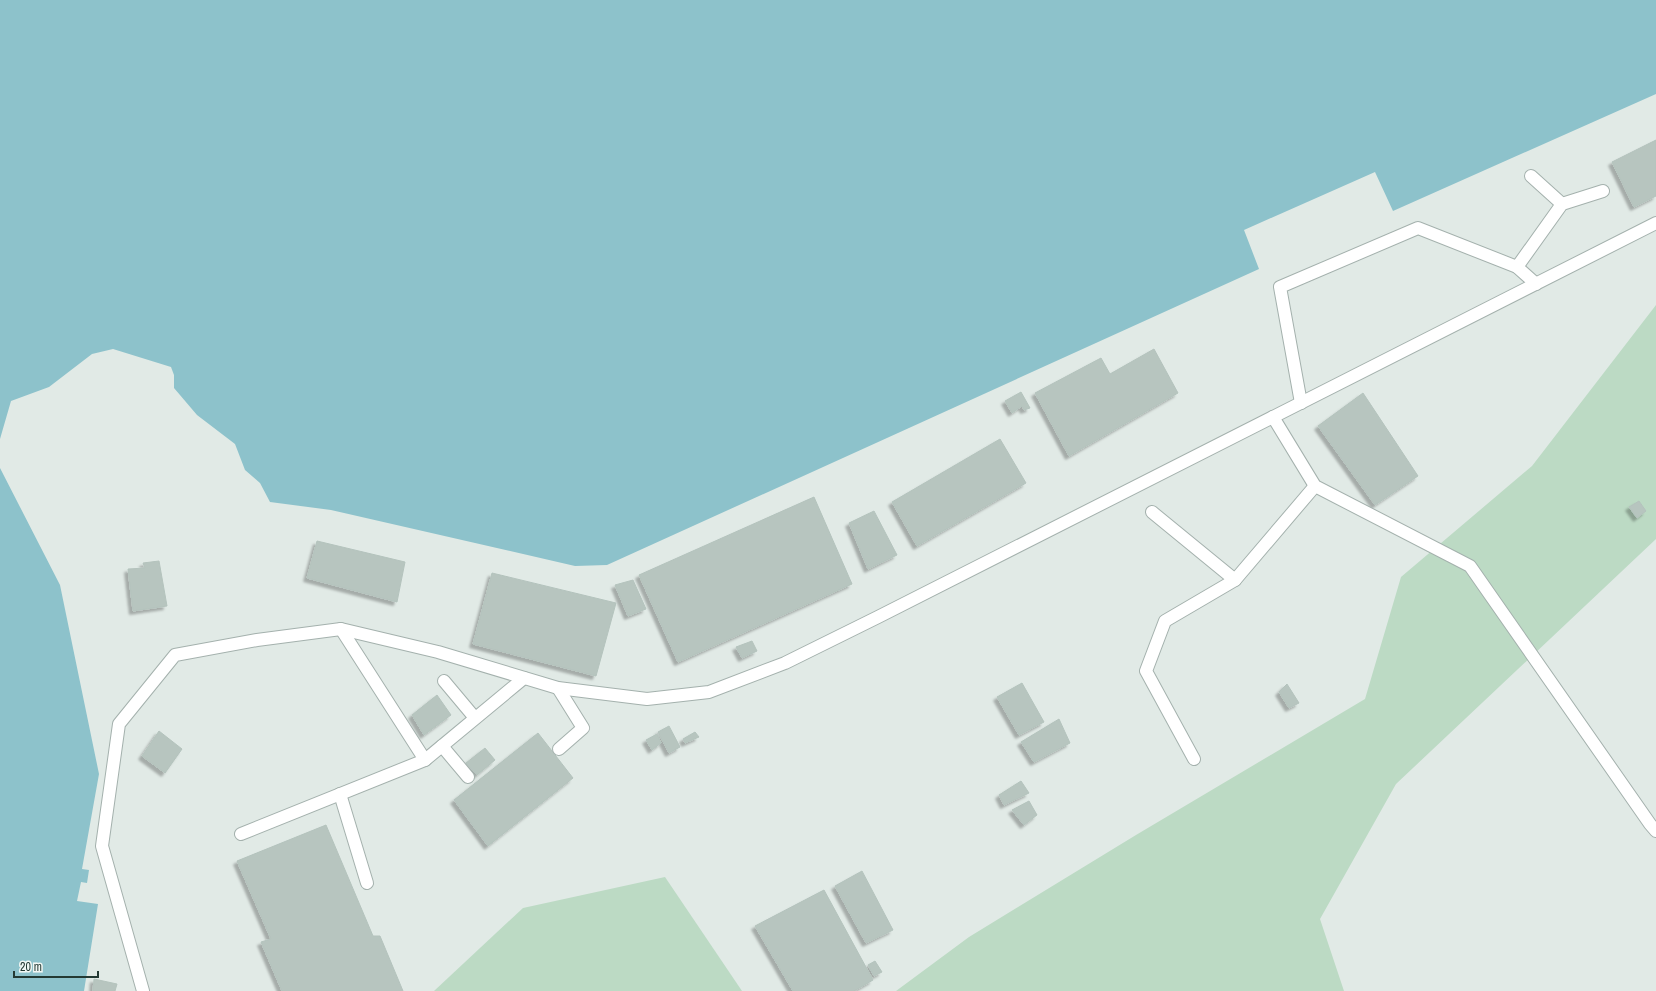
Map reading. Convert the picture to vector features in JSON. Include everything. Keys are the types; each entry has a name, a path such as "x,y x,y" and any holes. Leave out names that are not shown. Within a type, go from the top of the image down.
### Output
{"lane":[{"path":"1531,176 1562,204"},
{"path":"1517,266 1562,204 1603,191"},
{"path":"143,991 102,846 119,724 175,655 256,640 340,629 438,652 558,688 647,699 716,690 785,663 865,624 1656,223"},
{"path":"1301,403 1280,287 1418,228 1517,266 1536,284"},
{"path":"1273,417 1315,486 1470,566 1656,831"},
{"path":"1194,759 1146,671 1164,621 1235,580 1315,486"},
{"path":"1152,512 1235,580"},
{"path":"340,629 425,760"},
{"path":"241,834 425,760 524,678"},
{"path":"444,681 475,718"},
{"path":"558,688 583,728 560,749"},
{"path":"442,746 468,777"},
{"path":"340,794 367,883"}],"green space":[{"path":"1656,305 1656,539 1396,784 1320,919 1344,991 896,991 969,937 1136,835 1365,699 1401,577 1532,466"},
{"path":"665,877 742,991 434,991 523,908"}],"water":[{"path":"0,0 1656,0 1656,94 1393,211 1375,172 1244,230 1259,269 607,565 575,566 331,510 270,502 260,483 245,470 235,444 197,415 174,388 174,375 171,367 113,349 92,354 49,387 11,401 0,439"},
{"path":"0,468 60,585 99,774 82,869 89,870 87,883 81,882 77,901 98,904 84,991 0,991"}],"building":[{"path":"1656,140 1656,196 1634,207 1612,162"},
{"path":"1154,349 1178,393 1069,456 1035,393 1101,358 1110,374"},
{"path":"1021,392 1030,408 1024,410 1022,406 1012,413 1005,401"},
{"path":"1363,393 1418,476 1375,505 1318,426"},
{"path":"1000,439 1026,483 917,546 892,502"},
{"path":"814,497 852,584 678,662 639,575"},
{"path":"1639,501 1646,511 1637,518 1629,507"},
{"path":"874,511 897,555 868,569 849,523"},
{"path":"317,541 405,562 397,602 307,578"},
{"path":"159,561 167,606 133,611 128,569 145,568 143,563"},
{"path":"492,573 616,603 596,676 473,644"},
{"path":"633,580 646,609 628,616 615,585"},
{"path":"752,641 757,651 742,658 736,647"},
{"path":"1022,683 1044,722 1019,735 997,697"},
{"path":"1287,684 1299,703 1289,708 1279,692"},
{"path":"437,695 451,715 424,735 412,715"},
{"path":"1059,719 1070,743 1034,762 1021,742"},
{"path":"669,726 680,747 669,753 658,732"},
{"path":"159,731 182,749 165,773 142,756"},
{"path":"695,732 699,737 685,743 683,739"},
{"path":"538,733 573,778 488,846 454,800"},
{"path":"657,734 661,743 652,750 646,740"},
{"path":"485,748 495,760 477,775 466,763"},
{"path":"1021,781 1029,793 1004,805 999,795"},
{"path":"1029,801 1037,815 1024,825 1012,810"},
{"path":"326,825 373,936 380,936 403,991 282,991 261,942 271,939 237,861"},
{"path":"862,871 893,930 866,943 835,886"},
{"path":"824,890 873,980 854,991 793,991 755,926"},
{"path":"875,961 882,972 874,976 868,965"},
{"path":"94,979 117,984 115,991 93,991"}]}
